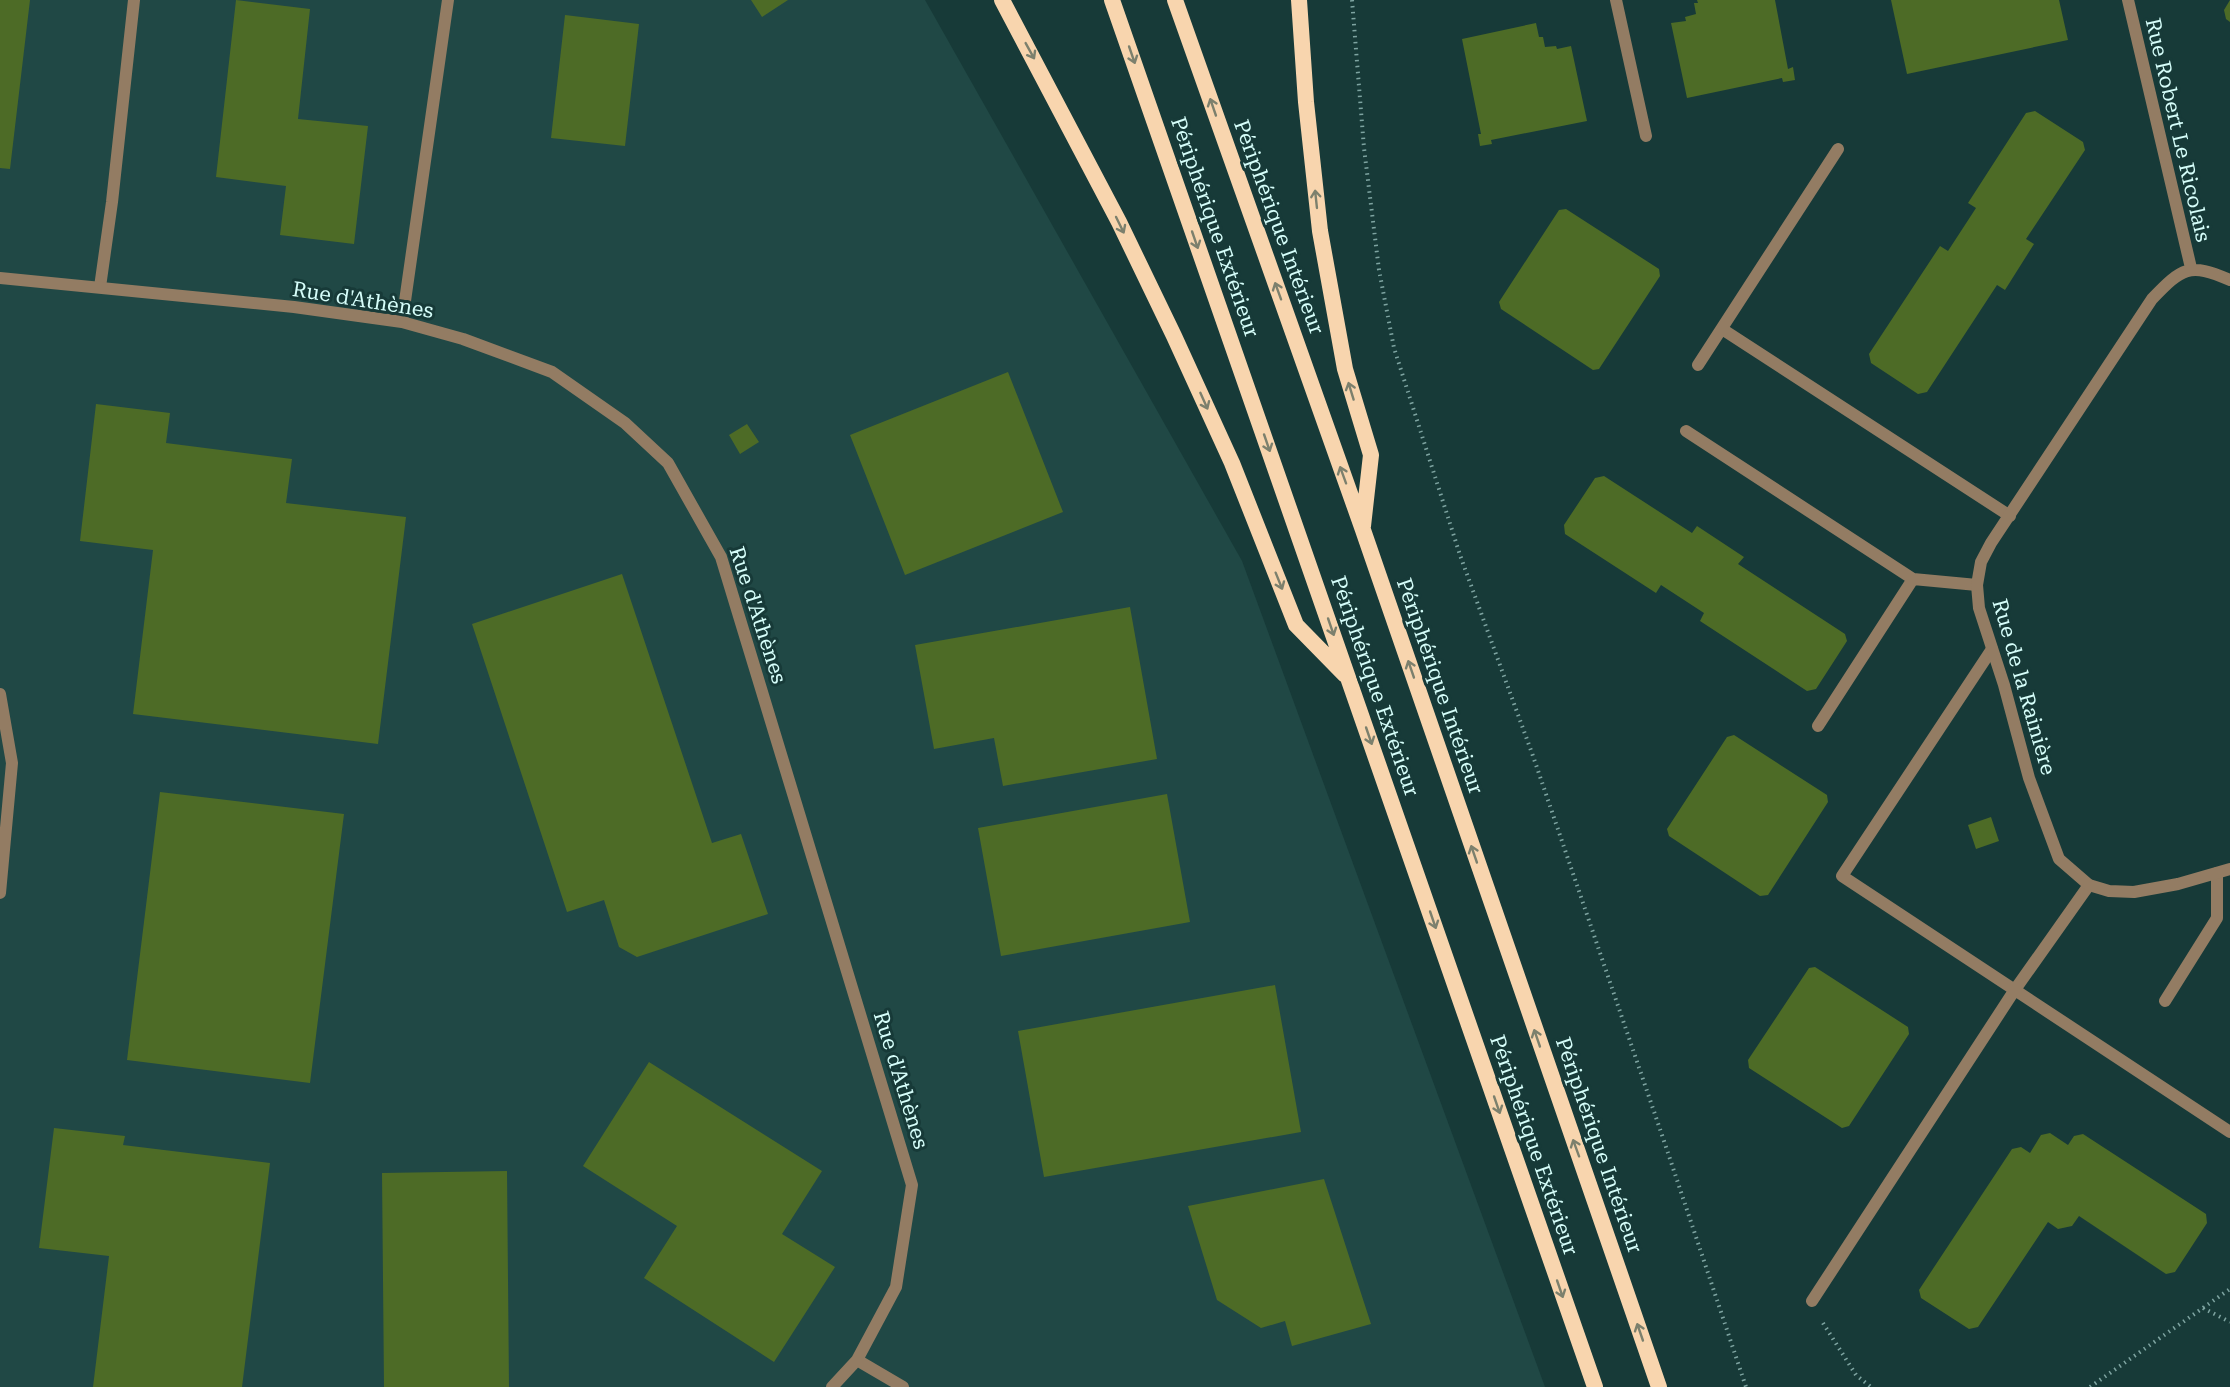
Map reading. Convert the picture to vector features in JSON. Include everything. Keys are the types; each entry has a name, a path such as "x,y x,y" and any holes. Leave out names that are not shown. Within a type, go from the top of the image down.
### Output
{"highway":[{"path":"1002,0 1119,222 1174,336 1232,463 1296,625 1350,681"},
{"name":"Périphérique Extérieur","path":"1112,0 1595,1387"},
{"name":"Périphérique Intérieur","path":"1175,0 1363,530 1659,1387"},
{"path":"1299,0 1306,102 1320,231 1345,369 1371,455 1363,530"}],"street":[{"path":"100,286 112,202 134,0"},
{"path":"402,322 448,0"},
{"path":"1616,0 1646,136"},
{"name":"Rue Robert Le Ricolais","path":"2128,0 2191,268"},
{"path":"1698,365 1838,149"},
{"path":"2191,268 2230,280"},
{"name":"Rue de la Rainière","path":"2191,268 2173,277 2152,299 1991,543 1981,562 1977,585 1978,608 2004,686 2029,778 2059,859 2089,885 2109,891 2134,892 2178,884 2230,869"},
{"name":"Rue d'Athènes","path":"0,278 100,286 402,322 463,339 552,372 625,423 668,463 721,557 912,1185 896,1287 856,1360 832,1387"},
{"path":"1722,329 2010,516"},
{"path":"1686,430 1913,579 1977,585"},
{"path":"1818,726 1913,579"},
{"path":"1992,649 1842,876 2230,1132"},
{"path":"0,694 12,763 4,799 0,893"},
{"path":"2165,1001 2217,918 2217,873"},
{"path":"1812,1301 2014,991 2089,885"},
{"path":"856,1360 903,1387"}],"path":[{"path":"1352,0 1364,148 1379,270 1394,348 1460,555 1540,779 1746,1387"},
{"path":"2090,1387 2230,1289"},
{"path":"1812,1301 1828,1333 1856,1376 1871,1387"},
{"path":"2203,1308 2230,1322"}],"shaded area":[{"path":"0,0 925,0 1242,561 1545,1387 0,1387"}],"building":[{"path":"0,0 30,0 10,169 0,168"},
{"path":"236,0 310,9 298,119 368,126 354,244 280,235 286,186 216,177"},
{"path":"751,0 788,0 762,17"},
{"path":"1697,0 1775,0 1788,69 1793,67 1795,80 1783,82 1782,78 1687,98 1671,23 1686,21 1685,17 1696,14 1694,3 1698,3"},
{"path":"1891,0 2059,0 2068,40 1907,74"},
{"path":"2230,0 2230,22 2226,19 2224,10"},
{"path":"565,15 639,24 625,146 551,138"},
{"path":"1536,23 1539,37 1543,37 1545,47 1556,46 1557,49 1571,46 1587,121 1491,140 1492,144 1480,146 1478,134 1481,134 1462,39"},
{"path":"2035,111 2083,142 2085,150 2026,239 2034,244 2005,290 1997,285 1927,392 1918,394 1871,363 1869,354 1940,246 1948,251 1976,208 1968,203 2026,113"},
{"path":"1566,209 1659,269 1660,276 1599,369 1593,370 1501,309 1499,302 1559,210"},
{"path":"1008,372 1063,512 905,575 850,435"},
{"path":"96,404 170,413 166,443 292,459 286,503 406,517 378,744 133,714 153,550 80,541"},
{"path":"747,424 759,442 740,454 729,435"},
{"path":"1604,476 1692,533 1697,526 1744,557 1738,564 1845,634 1847,641 1816,689 1807,691 1700,621 1704,613 1661,585 1656,593 1565,534 1564,525 1595,478"},
{"path":"622,574 712,843 741,834 768,914 637,957 619,947 604,900 567,912 472,624"},
{"path":"1130,607 1157,759 1003,786 994,738 934,749 915,645"},
{"path":"1734,735 1827,795 1828,802 1768,895 1760,896 1669,836 1667,829 1727,737"},
{"path":"160,792 344,814 310,1083 127,1060"},
{"path":"1167,794 1190,922 1001,956 978,828"},
{"path":"1991,817 1999,841 1976,849 1968,825"},
{"path":"1815,967 1908,1027 1909,1034 1849,1126 1842,1128 1749,1068 1748,1060 1809,968"},
{"path":"1275,985 1301,1132 1044,1177 1018,1031"},
{"path":"649,1062 822,1171 782,1234 835,1267 774,1362 644,1278 677,1226 583,1166"},
{"path":"54,1128 125,1136 123,1145 270,1163 242,1387 93,1387 109,1256 39,1248"},
{"path":"2050,1133 2068,1145 2074,1136 2083,1134 2206,1214 2207,1223 2175,1272 2166,1274 2079,1216 2072,1226 2058,1229 2048,1222 1978,1327 1969,1329 1921,1298 1919,1290 2012,1149 2021,1147 2030,1153 2041,1135"},
{"path":"507,1171 509,1387 384,1387 382,1173"},
{"path":"1324,1179 1371,1324 1292,1346 1285,1321 1261,1328 1217,1300 1188,1206"}]}
